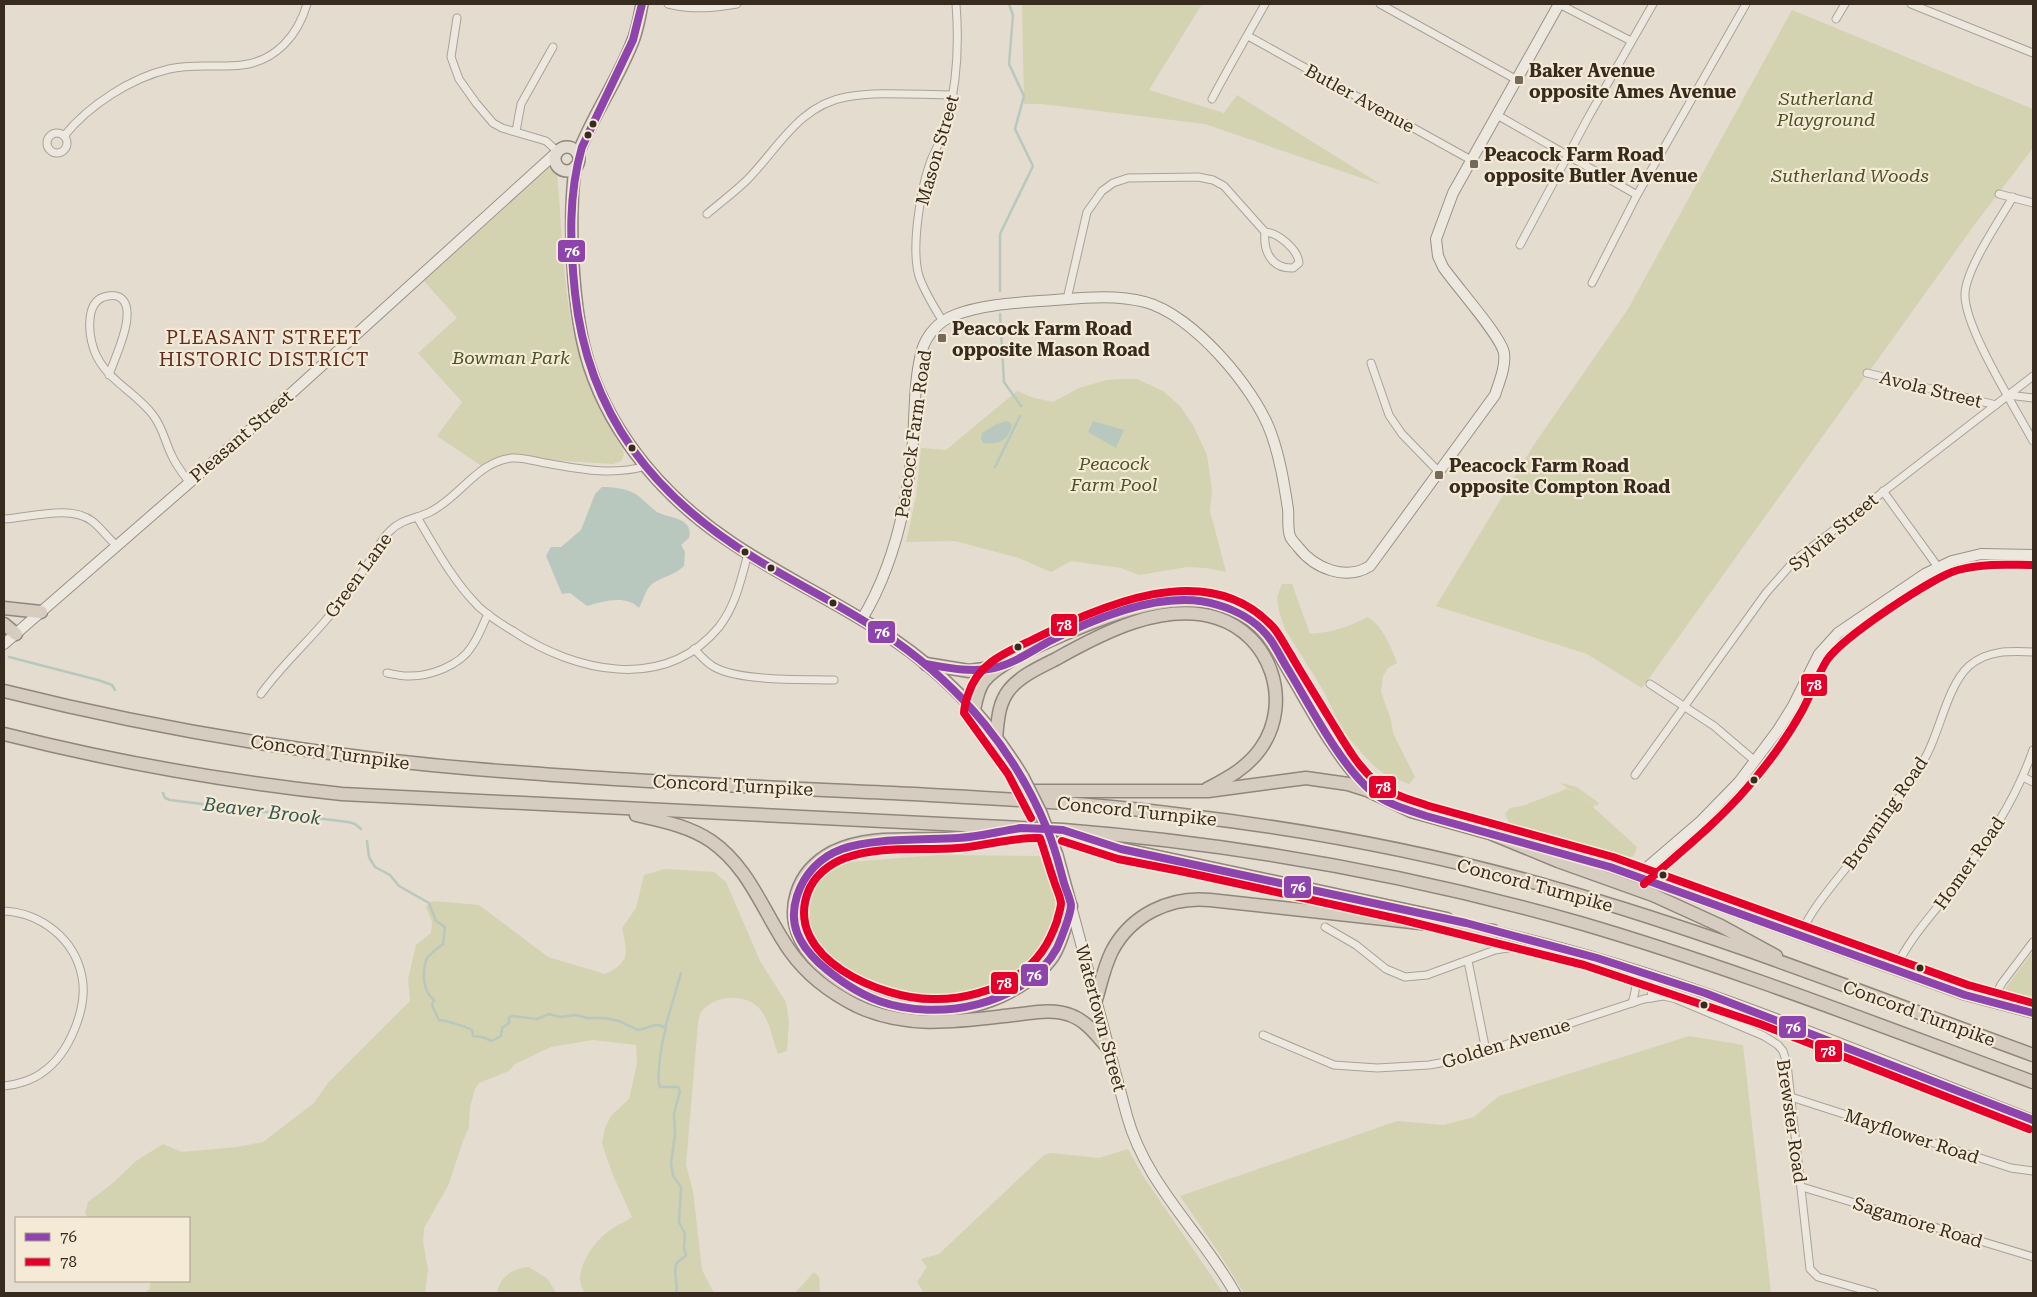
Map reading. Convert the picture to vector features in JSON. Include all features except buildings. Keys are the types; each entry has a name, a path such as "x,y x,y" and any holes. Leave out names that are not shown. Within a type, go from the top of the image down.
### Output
{"highway":[{"path":"974,710 983,682 992,673 1004,665 1077,629 1144,606 1170,601 1191,600 1223,605 1242,614 1266,634 1334,747 1372,792"},
{"path":"4,608 41,612"},
{"path":"996,738 1000,710 1007,693 1018,681 1049,662 1090,641 1143,620 1182,614 1212,616 1240,629 1262,651 1273,676 1276,706 1269,732 1257,754 1237,772 1203,792"},
{"path":"4,624 16,634"},
{"path":"926,664 974,671 1004,665"},
{"name":"Concord Turnpike","path":"4,691 82,710 207,734 302,750 397,762 557,776 1088,804 1184,815 1310,834 1500,873 1586,897 1685,929 2033,1055"},
{"name":"Concord Turnpike","path":"4,734 134,763 277,786 374,796 1021,828"},
{"path":"978,798 1034,791 1203,792 1311,778 1348,784 1372,792 1419,814 1490,833 1558,861 1642,890 1750,940 1805,972"},
{"path":"607,807 683,827 714,844 733,860 744,874 781,937 799,962 828,988 858,1006 889,1017 927,1023 1043,1012 1062,1012 1085,1023 1109,1049"},
{"path":"1071,906 1058,947 1039,972 1024,984 998,997 958,1008 930,1010 909,1008 869,997 846,985 812,957 802,944 794,918 798,890 810,869 830,854 847,847 865,843 961,838 1021,828 1064,830 1121,849 1466,923 1493,931"},
{"name":"Concord Turnpike","path":"1064,830 1191,843 1293,858 1411,881 1519,907 1612,933 1702,962 2033,1082"},
{"path":"1096,1000 1108,960 1123,935 1148,913 1164,905 1181,900 1210,900 1493,931"}],"main road":[{"name":"Pleasant Street","path":"578,154 588,127 607,96 635,37 642,4"},
{"name":"Pleasant Street","path":"558,153 588,127"},
{"path":"573,148 578,154 579,161 570,169 558,167 558,153 573,148"},
{"name":"Watertown Street","path":"570,169 573,186 571,225 574,283 588,364 609,410 638,457 694,516 748,554 893,638 926,664 974,710 1023,778 1041,813 1057,855 1071,906"}],"street":[{"path":"64,136 96,106 124,88 154,73 193,65 242,65 271,55 293,36 304,16 307,4"},
{"path":"668,4 695,9 711,9 737,4"},
{"name":"Mason Street","path":"942,320 919,276 916,256 924,184 929,164 947,124 953,95 956,59 956,4"},
{"path":"1212,99 1265,4"},
{"path":"1380,4 1517,80"},
{"path":"942,320 966,310 1067,299 1109,297 1147,302 1167,311 1206,341 1231,366 1255,399 1271,431 1280,462 1290,536 1301,551 1320,566 1347,574 1360,572 1370,566 1388,543 1438,471 1495,395 1503,368 1504,352 1498,338 1454,283 1438,256 1436,239 1453,193 1559,4 1631,41"},
{"path":"1520,245 1567,156 1653,4"},
{"path":"1592,283 1637,195 1744,4"},
{"path":"1836,19 1845,4"},
{"path":"1911,4 2033,53"},
{"path":"457,18 452,57 458,79 493,123 502,128 546,141 558,153"},
{"name":"Butler Avenue","path":"1248,36 1471,160"},
{"path":"516,131 521,104 553,47"},
{"path":"708,214 748,179 788,132 807,114 822,104 854,96 953,95"},
{"path":"1497,115 1637,195"},
{"name":"Pleasant Street","path":"4,644 274,409 542,165 558,153"},
{"path":"1067,299 1088,212 1102,191 1113,183 1128,178 1198,177 1213,180 1224,186 1265,232 1276,235 1294,252 1299,263 1294,268 1280,268 1276,265 1264,243 1265,232"},
{"path":"2000,194 2033,203"},
{"path":"2012,197 1970,275 1965,292 1966,303 1978,338 2033,441"},
{"path":"109,375 128,322 127,305 121,297 112,295 100,297 93,303 90,332 94,350 109,375 152,413 161,427 172,456 189,482"},
{"name":"Peacock Farm Road","path":"862,620 890,558 902,520 908,488 918,371 922,349 929,336 942,320"},
{"path":"1371,363 1389,414 1402,434 1438,471"},
{"name":"Avola Street","path":"1867,373 1996,405"},
{"name":"Sylvia Street","path":"1635,774 1766,593 1795,560 2033,376"},
{"name":"Avola Street","path":"2008,395 2033,398"},
{"name":"Green Lane","path":"261,694 283,666 331,614 358,578 381,540 399,522 431,512 451,498 475,476 494,464 512,458 591,471 629,472 646,466"},
{"path":"1883,491 1938,566"},
{"path":"4,519 52,512 73,514 90,519 117,546"},
{"path":"417,517 449,572 480,608 541,648 580,663 600,668 643,669 660,666 684,656 694,649 718,627 732,606 748,554"},
{"path":"1637,876 1711,812 1755,761 1783,722 1816,659 1829,642 1853,622 1938,566 1975,555 2033,555"},
{"path":"387,673 405,676 425,675 447,667 461,659 472,647 488,614"},
{"path":"694,649 711,665 732,673 752,677 834,680"},
{"name":"Browning Road","path":"1800,935 1813,910 1908,786 1929,750 1950,696 1967,668 1980,658 1993,653 2033,652"},
{"path":"1650,684 1714,726 1755,761"},
{"name":"Homer Road","path":"1895,970 1908,947 1986,844 2003,817 2033,750"},
{"path":"2022,777 2033,782"},
{"path":"1490,833 1637,876 1965,996 2033,1013"},
{"name":"Watertown Street","path":"1071,906 1128,1122 1143,1158 1163,1190 1228,1280 1235,1293"},
{"path":"4,910 30,915 46,924 64,941 76,960 82,978 82,993 77,1024 56,1059 43,1073 4,1086"},
{"path":"1325,927 1356,945 1381,965 1405,977 1418,977 1495,950 1514,947"},
{"path":"1493,931 1548,944 1705,993 2033,1120"},
{"path":"1991,1003 2002,983 2033,942"},
{"path":"1468,961 1486,1051"},
{"path":"1628,968 1634,974 1636,984 1632,1003"},
{"path":"1652,998 1651,990 1658,977"},
{"name":"Brewster Road","path":"1652,998 1664,996 1676,999 1776,1043 1783,1051 1786,1059 1791,1097 1809,1263 1813,1274 1822,1279 1874,1293"},
{"name":"Golden Avenue","path":"1263,1035 1328,1064 1400,1067 1437,1065 1456,1061 1652,998"},
{"name":"Mayflower Road","path":"1791,1097 2014,1169 2033,1171"},
{"name":"Sagamore Road","path":"1802,1187 2033,1257"}],"green space":[{"path":"1022,4 1202,4 1149,90 1224,113 1237,95 1382,185 1205,124 1042,104 1024,104"},
{"name":"Sutherland Woods","path":"1792,10 2033,109 2033,148 1975,224 1642,688 1587,654 1436,606 1535,443 1628,309"},
{"name":"Bowman Park","path":"549,168 555,169 557,172 567,295 574,335 582,365 594,394 624,455 621,461 613,464 500,457 483,467 437,436 462,402 418,353 457,318 424,281"},
{"name":"Peacock Farm Pool","path":"1137,379 1163,391 1180,406 1193,425 1207,455 1212,490 1210,511 1226,572 1187,567 1139,575 1121,568 1071,561 1051,572 1019,558 955,541 906,542 916,497 921,448 946,450 1017,391 1034,398 1053,402 1079,388 1107,380"},
{"path":"1282,584 1292,584 1310,634 1326,632 1354,624 1368,617 1374,621 1389,643 1397,663 1388,668 1383,676 1381,692 1391,720 1393,733 1415,777 1409,784 1386,775 1373,765 1352,742 1339,723 1323,690 1285,629 1279,612 1277,597"},
{"path":"1561,783 1577,787 1599,803 1596,806 1594,804 1594,808 1637,847 1634,855 1625,860 1616,858 1600,849 1509,823 1505,814 1510,808 1522,806 1567,789 1576,792"},
{"path":"939,855 1040,856 1051,866 1058,914 1051,939 1041,956 1026,971 970,1000 934,1005 893,999 866,990 838,972 814,949 805,931 802,911 813,881 837,863"},
{"path":"665,869 714,872 726,882 760,961 786,1002 789,1021 787,1051 778,1054 762,1012 752,1002 745,999 729,998 713,1002 701,1012 698,1023 686,1165 693,1191 702,1270 714,1293 584,1293 580,1278 581,1271 591,1250 606,1233 632,1217 612,1173 602,1143 605,1128 611,1116 629,1099 637,1064 636,1045 593,1040 551,1047 515,1064 509,1071 479,1083 475,1089 470,1107 469,1127 448,1186 424,1228 423,1242 428,1269 425,1293 145,1293 149,1289 151,1282 190,1282 190,1217 87,1217 85,1213 88,1202 113,1183 136,1161 163,1144 182,1152 237,1147 263,1142 314,1103 328,1083 410,1001 408,979 416,945 431,933 432,922 426,907 429,903 434,901 479,905 548,957 605,974 619,965 625,956 626,951 622,928 636,908 644,875"},
{"path":"2033,951 2033,1003 2006,996 2004,993 2007,986"},
{"path":"1689,1036 1743,1045 1771,1293 1244,1293 1180,1196 1397,1121 1443,1125 1474,1117 1499,1096"},
{"path":"1128,1149 1143,1176 1223,1293 924,1293 917,1282 927,1267 921,1259 939,1254 1044,1155 1051,1153 1099,1158"},
{"path":"529,1267 548,1279 556,1293 497,1293 501,1282 508,1274 518,1269"},
{"path":"814,1272 819,1277 820,1293 795,1293"}],"shaded area":[{"path":"1006,421 1012,424 1006,438 994,443 983,443 981,439 982,433"},
{"path":"1093,421 1124,430 1116,448 1088,432"},
{"path":"602,487 618,488 634,493 657,512 684,522 690,531 689,538 681,545 685,552 684,566 677,572 652,584 639,608 627,601 621,600 587,606 570,593 562,594 546,556 551,547 561,547 581,530 595,494"}],"waterway":[{"path":"1000,291 1000,234 1033,166 1015,129 1024,96 1009,64 1013,15 1009,4"},
{"path":"1000,314 1004,382 1021,406"},
{"path":"995,467 1020,416"},
{"name":"Beaver Brook","path":"9,657 98,680 112,685 115,690"},
{"name":"Beaver Brook","path":"163,793 165,798 170,800 348,822 355,824 361,829"},
{"name":"Beaver Brook","path":"367,841 369,857 375,867 390,875 399,886 429,903 436,921 445,927 443,944 427,958 424,971 424,982 430,996 434,1000 432,1005 439,1020 465,1027 472,1030 473,1036 492,1041 501,1036 502,1028 509,1023 509,1017 512,1016 537,1019 549,1014 560,1017 576,1015 619,1021 638,1030 656,1025 663,1026 666,1029 660,1058 659,1083 660,1087 678,1087 680,1091 674,1114 675,1135 671,1163 673,1176 681,1187 679,1222 685,1234 684,1248 686,1255 676,1266 676,1293"},
{"path":"665,1028 681,973"}],"transit line":[{"name":"76","path":"642,4 633,40 582,147 577,165 572,201 573,275 582,337 594,377 611,414 632,448 657,480 719,535 895,641 943,680 985,724 1003,749 1020,774 1047,829"},
{"name":"78","path":"1644,884 1710,826 1754,779 1796,721 1827,660 1850,638 1888,609 1929,584 1958,570 1986,565 2033,565"},
{"name":"78","path":"1031,818 1008,774 964,713 972,685 984,668 1000,656 1056,628 1119,603 1152,594 1185,591 1217,594 1246,606 1273,627 1356,760 1369,776 1389,791 1429,806 1613,857 1968,985 2033,1003"},
{"name":"76","path":"926,664 968,670 994,668 1015,661 1048,642 1087,624 1131,608 1176,600 1218,605 1244,616 1266,634 1347,765 1371,791 1390,803 1426,816 1610,867 1965,995 2033,1013"},
{"name":"76","path":"1021,828 1047,829 1055,849 1071,909 1057,948 1043,968 1024,984 1002,996 978,1004 953,1009 927,1010 902,1007 879,1001 855,990 833,975 812,956 797,933 794,916 800,888 814,867 834,852 854,845 868,843 966,837 1021,828"},
{"name":"76","path":"1047,829 1063,830 1121,849 1466,923 1597,958 1705,993 2033,1120"},
{"name":"78","path":"1040,838 1061,908 1050,937 1037,958 1025,970 999,986 966,996 943,999 911,997 888,992 864,983 842,970 823,955 810,937 804,916 808,892 818,876 828,867 845,858 873,851 958,848 1019,839 1040,838"},
{"name":"78","path":"1062,841 1118,859 1403,920 1584,965 1760,1024 2029,1129"}],"place":[{"name":"Baker Avenue opposite Ames Avenue","path":"1519,80"},
{"name":"Peacock Farm Road opposite Butler Avenue","path":"1474,164"},
{"name":"Peacock Farm Road opposite Mason Road","path":"942,338"},
{"name":"Peacock Farm Road opposite Compton Road","path":"1439,475"}],"district":[{"name":"PLEASANT STREET HISTORIC DISTRICT","path":"264,348"}],"park label":[{"name":"Sutherland Playground","path":"1826,108"}]}
